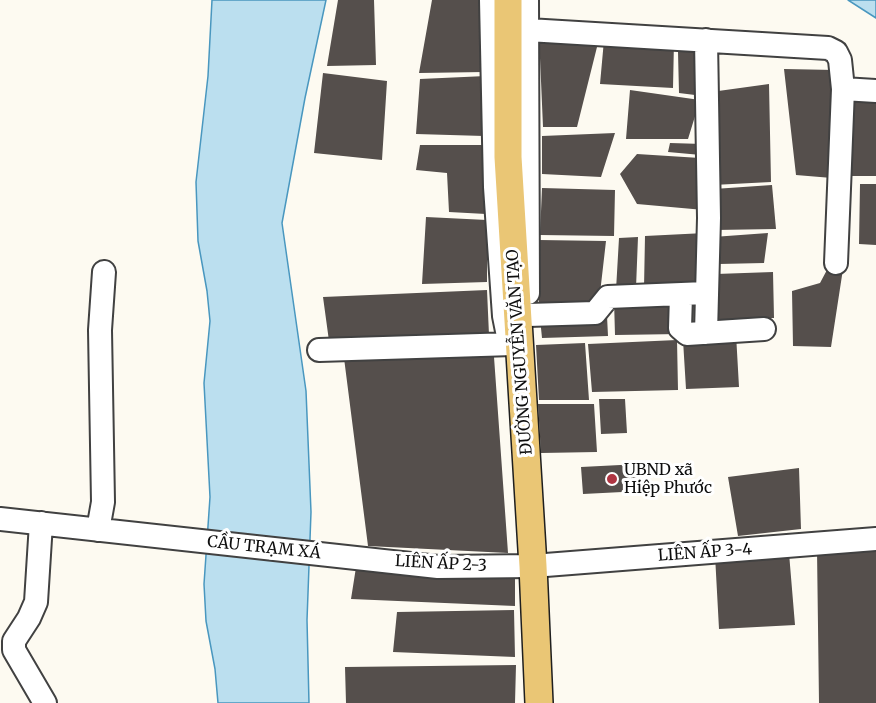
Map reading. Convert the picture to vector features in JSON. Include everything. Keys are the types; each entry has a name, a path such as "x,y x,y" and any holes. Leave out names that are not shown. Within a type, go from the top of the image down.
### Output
{"main road":[{"name":"ĐƯỜNG NGUYỄN VĂN TẠO","path":"508,0 508,158 517,352 533,566 540,703"}],"street":[{"path":"491,0 495,187 504,316 507,331 517,352"},
{"path":"517,352 528,332 527,0"},
{"path":"528,30 828,48 836,52 840,60 843,89 836,263"},
{"path":"706,40 709,218 706,333"},
{"path":"843,89 876,91"},
{"path":"0,519 98,530 103,502 100,337 104,272"},
{"path":"528,315 595,313 608,297 706,293"},
{"path":"681,295 681,328 687,334 764,329"},
{"path":"319,350 517,352"},
{"path":"41,523 36,602 14,641 14,650 45,703"},
{"name":"CẦU TRẠM XÁ","path":"98,530 350,557"},
{"name":"LIÊN ẤP 3-4","path":"533,566 876,539"},
{"name":"LIÊN ẤP 2-3","path":"350,557 438,567 533,566"}],"water":[{"path":"212,0 326,0 282,223 306,391 311,512 307,620 309,703 218,703 215,669 206,621 204,584 210,497 204,383 210,321 198,241 196,182 208,76"},
{"path":"848,0 876,0 876,18"}],"building":[{"path":"338,0 374,0 376,65 327,66"},
{"path":"432,0 483,0 484,72 419,73"},
{"path":"539,35 599,39 577,127 543,127"},
{"path":"604,40 674,41 673,88 600,84"},
{"path":"678,52 704,52 703,96 679,93"},
{"path":"784,69 835,70 832,178 796,175"},
{"path":"323,73 387,81 382,160 314,153"},
{"path":"486,76 484,136 416,134 420,79"},
{"path":"769,84 771,182 713,185 711,92"},
{"path":"630,90 700,100 688,139 626,139"},
{"path":"849,99 876,100 876,176 849,176"},
{"path":"615,133 601,177 542,174 542,136"},
{"path":"670,143 703,144 701,155 668,152"},
{"path":"420,145 487,145 486,214 449,212 447,173 416,170"},
{"path":"637,154 700,158 704,210 637,204 620,174"},
{"path":"860,184 876,184 876,245 859,244"},
{"path":"772,185 776,229 715,230 714,189"},
{"path":"542,188 615,190 614,236 540,235"},
{"path":"426,217 487,220 487,282 422,284"},
{"path":"705,233 702,286 644,288 645,236"},
{"path":"768,233 764,263 719,264 713,237"},
{"path":"638,237 636,288 616,290 619,238"},
{"path":"539,240 606,241 599,302 539,306"},
{"path":"828,268 843,269 831,347 793,346 792,291 820,283"},
{"path":"773,272 774,318 715,320 716,274"},
{"path":"487,290 489,335 329,341 323,297"},
{"path":"678,298 680,334 615,335 614,300"},
{"path":"607,316 608,336 542,338 540,318"},
{"path":"736,334 739,387 686,389 683,340"},
{"path":"677,340 678,390 592,392 588,344"},
{"path":"585,343 589,400 539,400 536,345"},
{"path":"494,357 508,553 368,546 344,358"},
{"path":"599,399 625,399 627,433 601,434"},
{"path":"538,404 594,404 597,452 541,453"},
{"name":"UBND xã Hiệp Phước","path":"640,464 642,491 583,494 581,467"},
{"path":"799,468 801,529 738,536 728,477"},
{"path":"876,549 876,703 819,703 817,550"},
{"path":"789,553 795,625 719,629 715,555"},
{"path":"357,561 515,571 515,606 351,599"},
{"path":"514,610 515,657 393,652 397,612"},
{"path":"516,665 515,703 346,703 345,667"}],"place":[{"name":"UBND xã Hiệp Phước","path":"612,479"}]}
